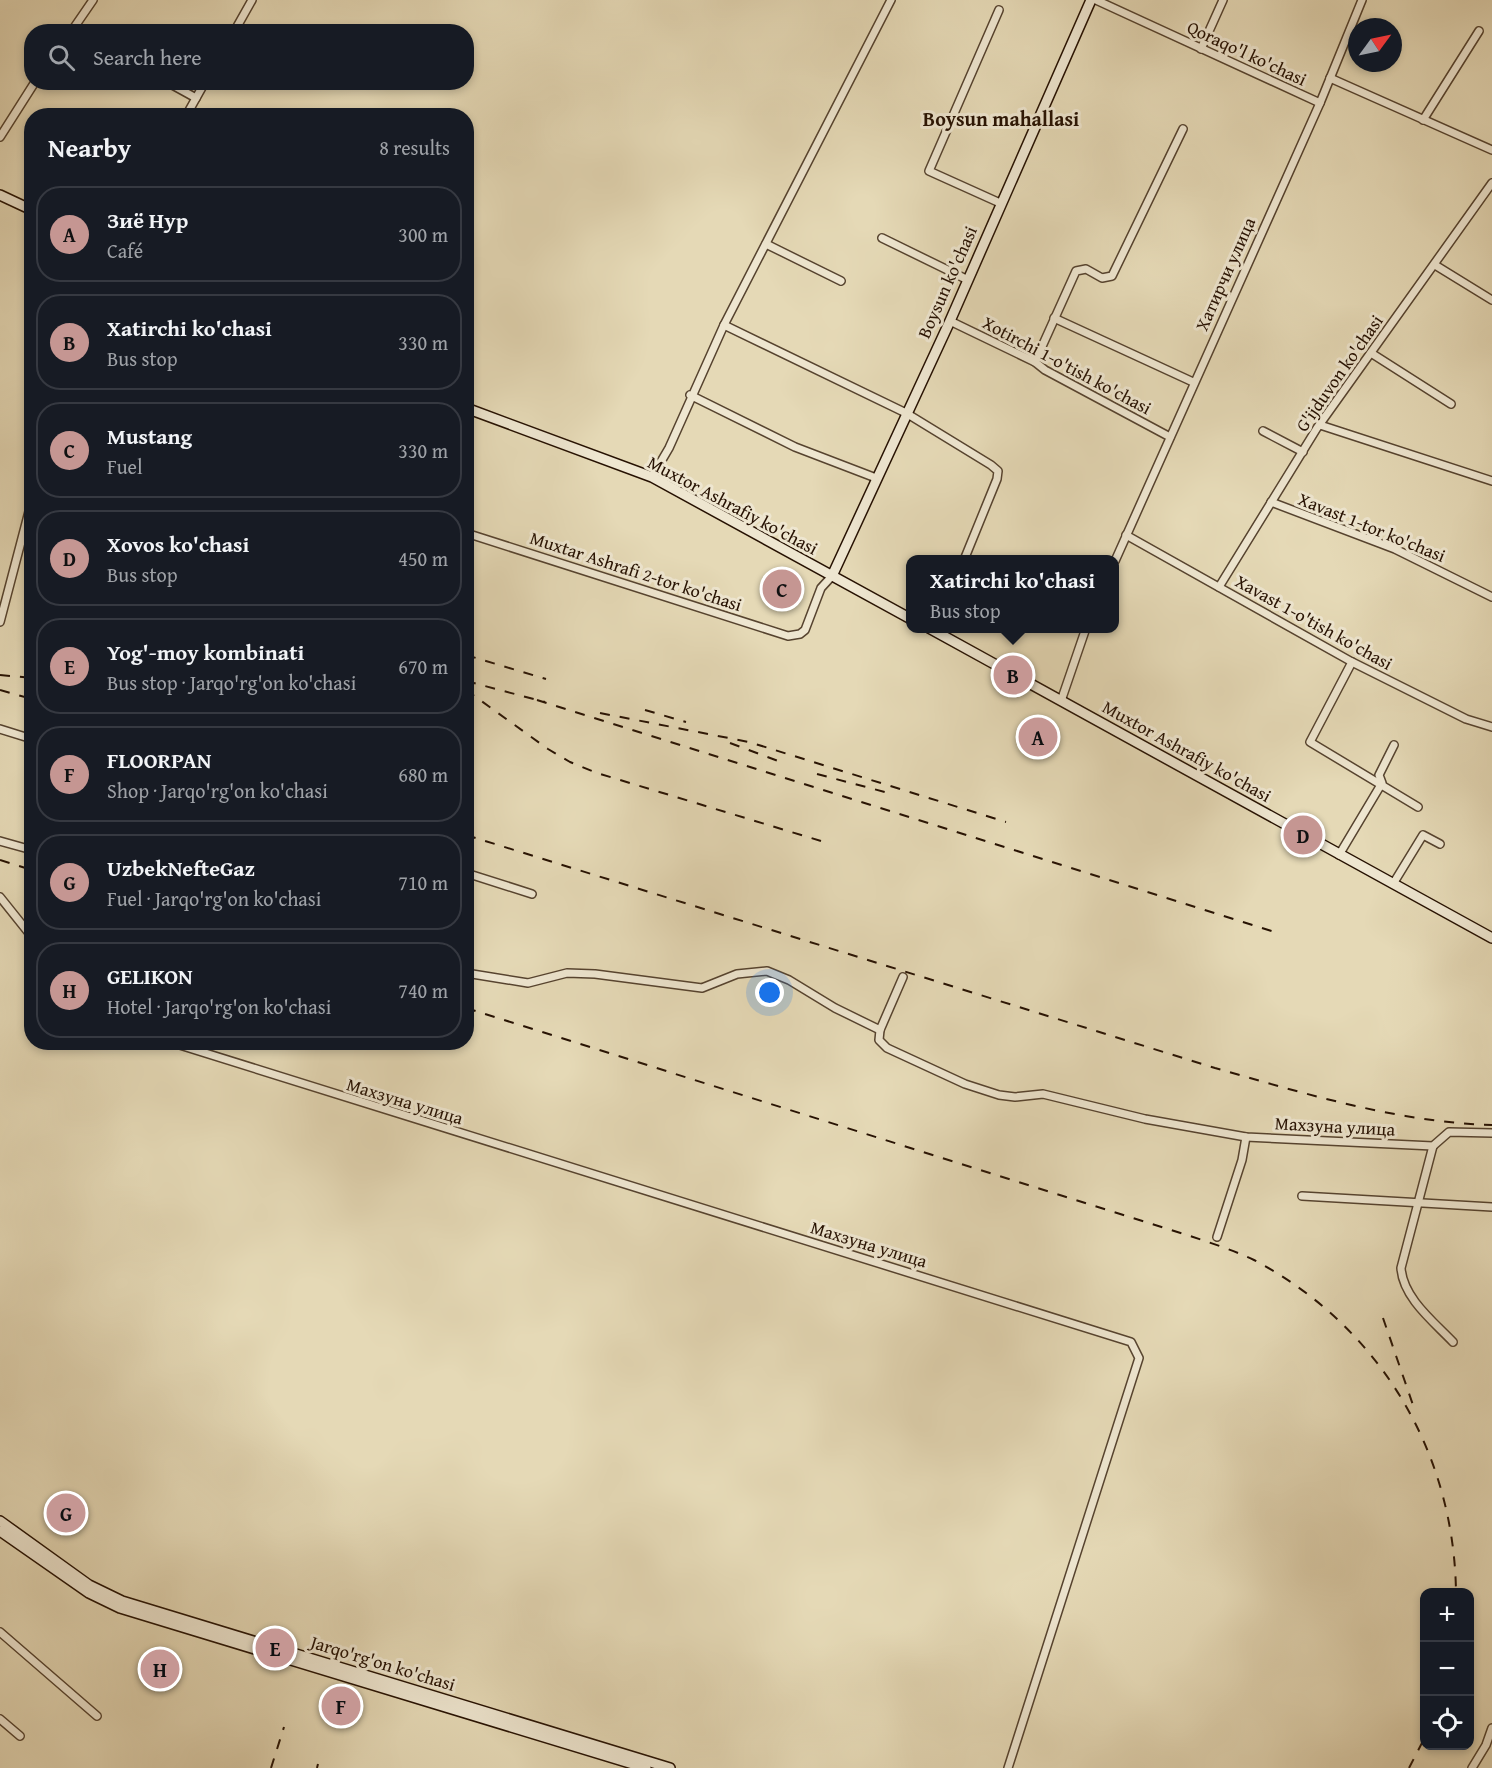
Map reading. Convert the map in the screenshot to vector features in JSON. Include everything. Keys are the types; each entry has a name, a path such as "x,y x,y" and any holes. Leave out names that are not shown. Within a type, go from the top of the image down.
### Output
{"main road":[{"name":"Boysun ko'chasi","path":"832,576 950,321 966,279 1091,0"},
{"path":"0,195 24,206"},
{"name":"Muxtor Ashrafiy ko'chasi","path":"474,411 652,477 906,616"},
{"name":"Muxtor Ashrafiy ko'chasi","path":"939,633 1492,938"},
{"name":"Jarqo'rg'on ko'chasi","path":"0,1521 89,1585 122,1601 670,1768"},
{"name":"Jarqo'rg'on ko'chasi","path":"0,1531 89,1593 120,1608 646,1768"}],"street":[{"path":"76,24 93,0"},
{"path":"238,24 252,0"},
{"path":"652,477 669,448 690,395 724,325 891,0"},
{"name":"Qoraqo'l ko'chasi","path":"1096,0 1320,103"},
{"path":"1201,49 1223,0"},
{"name":"Хатирчи улица","path":"1118,555 1193,382 1320,103 1362,0"},
{"path":"999,10 929,171 1000,203"},
{"path":"1423,120 1479,31"},
{"name":"Qoraqo'l ko'chasi","path":"1330,78 1492,150"},
{"path":"0,137 30,90"},
{"path":"182,90 196,98"},
{"path":"190,108 200,90"},
{"path":"1035,362 1054,318 1080,269 1102,278 1112,276 1183,129"},
{"name":"G'ijduvon ko'chasi","path":"1219,587 1320,425 1492,183"},
{"path":"882,238 966,279"},
{"path":"766,244 841,281"},
{"path":"1435,266 1492,300"},
{"path":"1054,318 1193,382"},
{"name":"Xotirchi 1-o'tish ko'chasi","path":"950,321 1035,362 1045,370 1170,437"},
{"path":"724,325 906,413 998,471 998,479 966,555"},
{"path":"1371,353 1452,404"},
{"path":"690,395 795,447 876,478"},
{"path":"1320,425 1492,481"},
{"path":"1263,431 1303,452"},
{"name":"Xavast 1-tor ko'chasi","path":"1271,502 1395,549 1492,597"},
{"path":"0,622 24,530"},
{"name":"Xavast 1-o'tish ko'chasi","path":"1126,535 1352,662 1466,719 1492,727"},
{"name":"Muxtar Ashrafi 2-tor ko'chasi","path":"474,536 788,636 800,634 805,630 820,588 832,576"},
{"path":"1061,701 1084,633"},
{"path":"1352,662 1310,742 1382,783 1418,807"},
{"path":"0,729 24,736"},
{"path":"1382,783 1379,775 1394,746"},
{"path":"1339,855 1382,783"},
{"path":"1393,884 1423,834 1440,844"},
{"path":"0,841 24,848"},
{"path":"474,876 532,894"},
{"path":"0,897 24,927"},
{"path":"474,974 528,983 567,973 595,974 702,987 737,974 767,972 789,980 835,1008 880,1030 903,977"},
{"name":"Махзуна улица","path":"880,1030 879,1041 886,1048 986,1092 1015,1097 1043,1094 1145,1119 1246,1137 1433,1146"},
{"name":"Махзуна улица","path":"196,1050 1131,1342 1139,1358 1008,1768"},
{"path":"1453,1342 1416,1302 1402,1275 1401,1268 1433,1146 1449,1132 1492,1133"},
{"path":"1217,1237 1242,1160 1246,1137"},
{"path":"1302,1196 1492,1207"},
{"path":"0,1632 97,1716"},
{"path":"0,1719 20,1736"},
{"path":"1472,1768 1486,1745 1492,1728"}],"railway":[{"path":"474,657 546,679"},
{"path":"0,675 24,677"},
{"path":"474,683 545,702"},
{"path":"0,690 24,697"},
{"path":"474,696 570,762 597,773 821,841"},
{"path":"537,700 1281,934"},
{"path":"645,710 686,722"},
{"path":"600,713 749,742 1006,822"},
{"path":"730,743 778,761"},
{"path":"817,774 885,792"},
{"path":"474,837 1215,1068 1387,1113 1457,1123 1492,1125"},
{"path":"0,860 24,868"},
{"path":"474,1011 1190,1236 1254,1260 1298,1287 1338,1320 1372,1357 1401,1398 1424,1442 1441,1490 1452,1540 1456,1588"},
{"path":"1383,1318 1413,1405"},
{"path":"271,1768 284,1727"},
{"path":"1409,1768 1420,1747"},
{"path":"317,1768 318,1764"}],"place":[{"name":"Mustang","path":"782,589"},
{"name":"Xatirchi ko'chasi","path":"1013,675"},
{"name":"Зиё Нур","path":"1038,737"},
{"name":"Xovos ko'chasi","path":"1303,835"},
{"name":"UzbekNefteGaz","path":"66,1513"},
{"name":"Yog'-moy kombinati","path":"275,1648"},
{"name":"GELIKON","path":"160,1669"},
{"name":"FLOORPAN","path":"341,1706"}],"district":[{"name":"Boysun mahallasi","path":"1001,118"}]}
